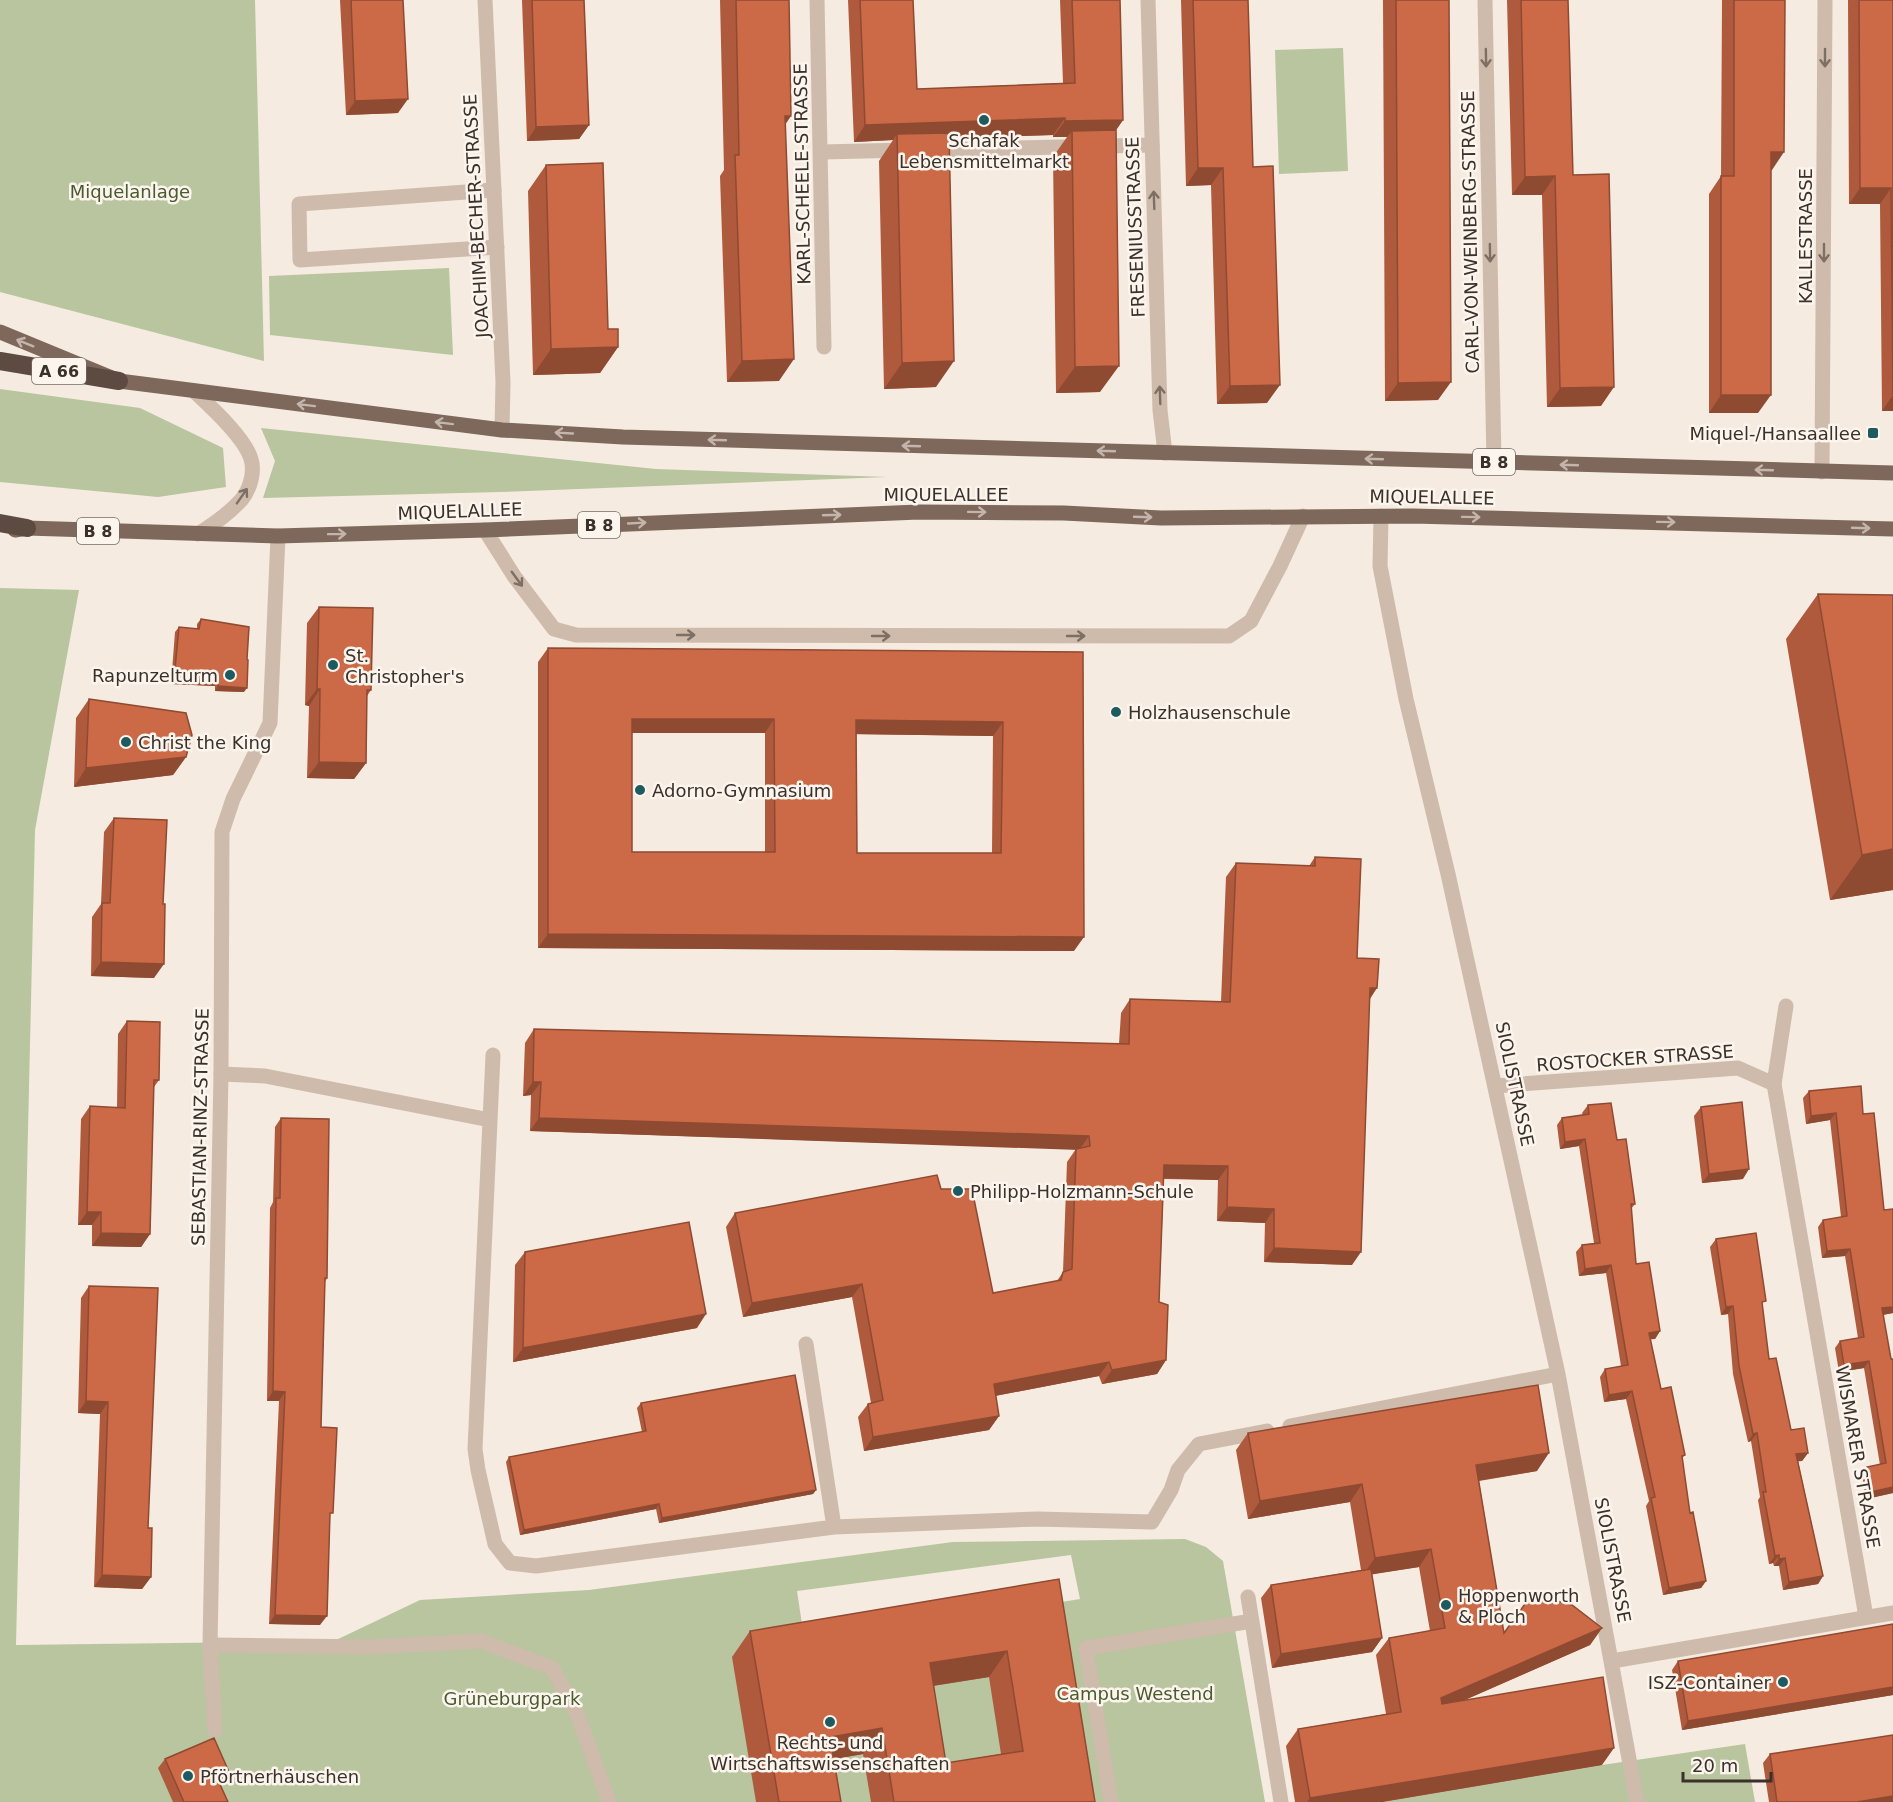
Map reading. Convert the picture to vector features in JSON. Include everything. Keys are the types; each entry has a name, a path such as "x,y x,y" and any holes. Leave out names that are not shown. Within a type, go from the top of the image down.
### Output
{"highway":[{"name":"A 66","path":"0,361 119,381"},
{"path":"0,523 27,528"}],"main road":[{"name":"B 8","path":"0,333 119,381 502,430"},
{"name":"MIQUELALLEE","path":"502,430 634,437 1893,474"},
{"name":"MIQUELALLEE","path":"0,532 27,528 278,536 919,512 1064,513 1161,518 1381,516 1893,529"}],"street":[{"name":"JOACHIM-BECHER-STRASSE","path":"485,0 503,382 502,430"},
{"name":"KARL-SCHEELE-STRASSE","path":"818,0 824,347"},
{"name":"FRESENIUSSTRASSE","path":"1148,0 1160,410 1165,453"},
{"name":"CARL-VON-WEINBERG-STRASSE","path":"1485,0 1494,462"},
{"name":"KALLESTRASSE","path":"1822,472 1825,0"},
{"path":"822,152 1152,145"},
{"path":"494,190 299,204 300,260 497,247"},
{"path":"194,391 218,414 247,450 252,460 253,470 252,480 243,498 223,518 198,534"},
{"path":"485,530 514,576 554,629 576,635 1229,636 1251,621 1304,516"},
{"name":"SIOLISTRASSE","path":"1381,516 1380,566 1405,693 1558,1374 1637,1802"},
{"name":"SEBASTIAN-RINZ-STRASSE","path":"216,1730 210,1644 221,1074 222,832 233,799 270,723 278,536"},
{"name":"WISMARER STRASSE","path":"1786,1006 1774,1084 1866,1617"},
{"path":"493,1055 475,1449 495,1544 510,1563 536,1566 834,1527 1037,1519 1152,1522 1171,1490 1178,1470 1199,1443 1558,1374"},
{"name":"ROSTOCKER STRASSE","path":"1495,1086 1738,1068 1774,1084"},
{"path":"221,1074 265,1076 490,1120"},
{"path":"806,1344 834,1527"},
{"path":"1248,1597 1281,1802"},
{"path":"1612,1661 1893,1613"},
{"path":"1111,1802 1086,1648 1252,1621"},
{"path":"210,1644 368,1647 481,1641 552,1668 577,1713 609,1802"}],"green space":[{"name":"Miquelanlage","path":"0,0 255,0 264,361 0,292"},
{"path":"1343,48 1348,171 1279,174 1275,50"},
{"path":"449,268 453,355 270,335 269,276"},
{"path":"0,389 140,408 223,448 226,487 158,497 0,482"},
{"path":"261,428 656,469 887,477 501,492 263,498 275,461"},
{"path":"0,588 79,590 35,830 16,1645 334,1641 420,1600 589,1590 953,1542 1185,1539 1206,1547 1223,1561 1265,1802 0,1802","holes":["1071,1555 1080,1599 805,1644 797,1591"]},
{"path":"1745,1744 1755,1802 1382,1802 1602,1765"}],"building":[{"path":"351,0 403,0 408,99 355,101"},
{"path":"532,0 584,0 589,125 536,127"},
{"path":"736,0 789,0 791,116 785,116 794,359 742,361 735,155 739,155"},
{"path":"860,0 913,0 917,89 1075,83 1072,0 1120,0 1123,120 1065,121 1065,118 865,125"},
{"path":"1193,0 1248,0 1253,167 1273,166 1280,385 1230,386 1223,168 1198,168"},
{"path":"1396,0 1449,0 1451,382 1398,383"},
{"path":"1521,0 1568,0 1573,175 1609,174 1614,387 1560,388 1555,176 1525,177"},
{"path":"1734,0 1785,0 1784,152 1771,152 1771,395 1721,395 1721,176 1734,176"},
{"path":"1859,0 1893,0 1893,395 1891,188 1860,188"},
{"path":"1116,130 1119,366 1075,367 1072,131"},
{"path":"949,133 954,361 902,363 897,134"},
{"path":"603,163 608,329 618,329 618,347 551,349 546,165"},
{"path":"1818,594 1893,595 1893,849 1862,855"},
{"path":"319,607 373,608 371,690 367,690 366,763 319,762 320,689 317,689"},
{"path":"201,619 249,627 247,688 218,686 218,681 174,679 179,627 199,629"},
{"path":"548,648 1083,652 1084,937 548,934","holes":["632,719 774,719 775,852 632,852","856,720 1003,722 1001,853 857,853"]},
{"path":"89,699 186,713 192,735 186,757 86,768"},
{"path":"114,818 167,820 163,904 165,904 164,964 101,962 102,903 110,903"},
{"path":"1315,857 1361,859 1357,958 1379,959 1377,988 1370,988 1361,1252 1274,1248 1274,1209 1227,1207 1228,1166 1164,1165 1159,1302 1168,1305 1166,1360 1112,1370 1109,1362 994,1384 999,1416 873,1437 868,1404 883,1400 862,1284 752,1303 735,1213 937,1175 941,1189 972,1189 993,1293 1061,1280 1063,1272 1072,1269 1076,1149 1090,1146 1089,1136 539,1118 541,1082 533,1082 534,1029 1129,1044 1130,999 1230,1002 1236,863 1315,866"},
{"path":"127,1021 160,1022 159,1080 154,1080 150,1234 101,1233 101,1212 87,1212 90,1106 125,1108"},
{"path":"1861,1086 1863,1114 1874,1113 1884,1210 1893,1209 1893,1307 1882,1308 1891,1359 1893,1359 1893,1487 1871,1492 1867,1467 1886,1463 1869,1361 1844,1365 1840,1341 1864,1337 1850,1249 1827,1251 1823,1220 1847,1216 1836,1113 1811,1116 1809,1091"},
{"path":"1742,1102 1749,1169 1709,1174 1701,1107"},
{"path":"1611,1103 1617,1140 1626,1139 1635,1204 1631,1204 1636,1264 1649,1262 1660,1331 1649,1333 1661,1389 1671,1387 1685,1455 1682,1456 1690,1513 1693,1512 1706,1581 1669,1588 1651,1498 1655,1497 1632,1391 1609,1395 1605,1369 1628,1365 1611,1265 1585,1269 1582,1245 1600,1243 1585,1139 1565,1142 1562,1118 1589,1114 1588,1105"},
{"path":"281,1118 329,1119 327,1278 325,1278 321,1427 337,1428 333,1513 330,1513 327,1616 275,1615 285,1392 273,1391 276,1198 280,1198"},
{"path":"689,1222 706,1314 523,1348 525,1252"},
{"path":"1756,1233 1766,1301 1762,1302 1769,1359 1776,1358 1791,1430 1804,1428 1808,1453 1796,1454 1823,1576 1789,1582 1785,1558 1779,1559 1779,1555 1775,1556 1763,1492 1766,1492 1757,1433 1753,1434 1739,1366 1733,1306 1726,1307 1716,1239"},
{"path":"89,1286 158,1288 148,1528 152,1528 151,1577 102,1575 108,1402 86,1401"},
{"path":"795,1375 816,1490 662,1518 659,1504 524,1530 509,1457 646,1431 641,1403"},
{"path":"1538,1385 1549,1453 1476,1465 1504,1633 1530,1597 1538,1596 1572,1605 1602,1628 1441,1698 1442,1704 1603,1677 1614,1748 1310,1798 1298,1729 1401,1712 1389,1638 1445,1628 1431,1549 1375,1558 1362,1484 1260,1501 1248,1433"},
{"path":"1371,1569 1382,1638 1281,1654 1271,1585"},
{"name":"Rechts- und Wirtschaftswissenschaften","path":"1059,1579 1095,1802 894,1802 882,1728 830,1737 841,1802 779,1802 750,1631","holes":["1007,1651 1023,1751 946,1763 930,1663"]},
{"name":"ISZ-Container","path":"1893,1624 1893,1687 1688,1721 1678,1661"},
{"path":"1893,1735 1893,1796 1857,1802 1777,1802 1770,1754"},
{"name":"Pförtnerhäuschen","path":"214,1738 229,1772 217,1778 228,1802 184,1802 165,1759"}],"place":[{"name":"Schafak Lebensmittelmarkt","path":"984,120"},
{"name":"Miquel-/Hansaallee","path":"1873,433"},
{"name":"St. Christopher's","path":"333,665"},
{"name":"Rapunzelturm","path":"230,675"},
{"name":"Holzhausenschule","path":"1116,712"},
{"name":"Christ the King","path":"126,742"},
{"name":"Adorno-Gymnasium","path":"640,790"},
{"name":"Philipp-Holzmann-Schule","path":"958,1191"},
{"name":"Hoppenworth & Ploch","path":"1446,1605"},
{"name":"ISZ-Container","path":"1783,1682"},
{"name":"Rechts- und Wirtschaftswissenschaften","path":"830,1722"},
{"name":"Pförtnerhäuschen","path":"188,1776"}],"park label":[{"name":"Campus Westend","path":"1135,1693"},
{"name":"Grüneburgpark","path":"512,1698"}]}
